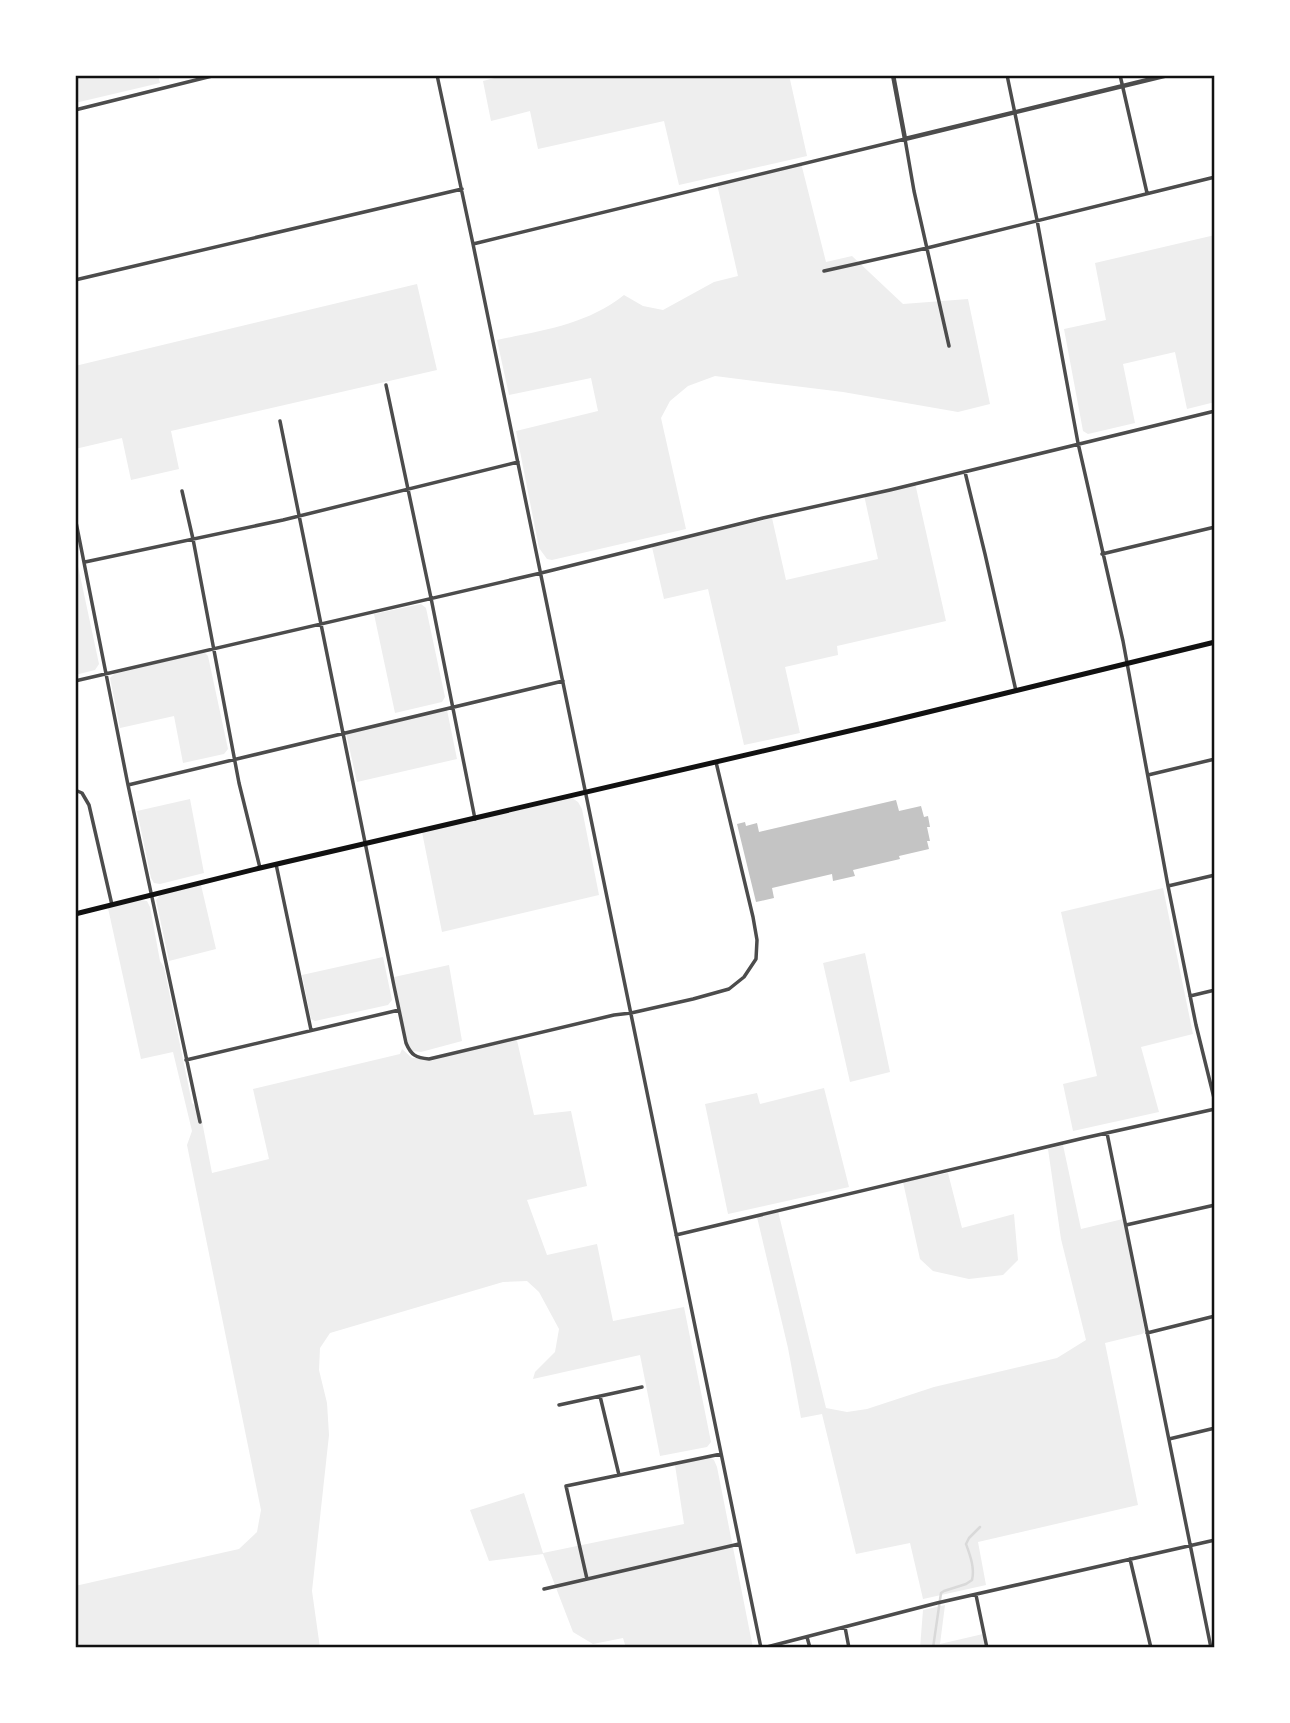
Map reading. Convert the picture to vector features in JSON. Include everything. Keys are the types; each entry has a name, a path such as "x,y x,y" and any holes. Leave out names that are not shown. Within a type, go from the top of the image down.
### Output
{"main road":[{"path":"75,914 1215,642"}],"street":[{"path":"75,110 216,75"},
{"path":"437,75 762,1648 976,1594 1215,1540"},
{"path":"893,75 914,191 949,345"},
{"path":"1007,75 1078,443 1123,641 1168,886 1215,1102"},
{"path":"1120,75 1147,193"},
{"path":"473,244 1168,75"},
{"path":"824,271 1215,177"},
{"path":"75,280 462,190"},
{"path":"386,385 475,819"},
{"path":"75,681 541,573 1215,411"},
{"path":"280,421 365,845 410,1052 420,1058 429,1059 693,999 729,989 744,977 756,959 757,940 716,762"},
{"path":"85,562 299,516 518,462"},
{"path":"965,471 1016,691"},
{"path":"182,491 235,759 260,868"},
{"path":"75,517 128,785 200,1122"},
{"path":"1102,554 1215,527"},
{"path":"128,785 563,681"},
{"path":"1149,775 1215,759"},
{"path":"75,790 82,793 89,805 112,905"},
{"path":"276,864 311,1030"},
{"path":"1168,886 1215,875"},
{"path":"1190,996 1215,990"},
{"path":"186,1060 399,1010"},
{"path":"676,1235 1215,1109"},
{"path":"1107,1133 1211,1648"},
{"path":"1126,1225 1215,1205"},
{"path":"1147,1333 1215,1316"},
{"path":"559,1405 642,1387"},
{"path":"600,1396 619,1475"},
{"path":"1169,1439 1215,1428"},
{"path":"587,1579 566,1486 721,1454"},
{"path":"544,1590 739,1544"},
{"path":"1130,1559 1151,1648"},
{"path":"976,1594 987,1648"},
{"path":"845,1627 849,1648"},
{"path":"807,1637 810,1648"}],"shaded area":[{"path":"75,75 158,75 160,83 75,103"},
{"path":"506,75 789,75 807,156 679,185 664,121 538,149 530,111 491,121 483,81"},
{"path":"801,163 826,262 852,256 903,304 968,299 990,404 958,412 843,392 715,376 688,386 670,401 661,418 686,529 547,559 539,548 516,431 598,411 591,378 509,395 497,340 579,320 624,295 643,306 663,310 714,282 738,276 717,184"},
{"path":"1215,235 1215,402 1187,409 1175,352 1123,364 1135,423 1088,434 1083,431 1064,329 1106,320 1095,263"},
{"path":"417,284 437,370 171,431 179,469 131,480 122,438 75,449 75,366"},
{"path":"915,483 946,621 837,646 838,655 785,667 800,733 744,745 708,589 664,599 652,547 772,518 786,580 878,559 864,495"},
{"path":"75,552 99,664 95,670 75,675"},
{"path":"421,604 426,608 445,697 442,702 395,713 374,614"},
{"path":"204,652 208,656 228,749 224,754 183,763 174,716 120,728 110,678 114,674"},
{"path":"447,710 457,759 357,782 346,733"},
{"path":"572,798 582,809 599,895 442,932 422,832"},
{"path":"190,799 204,873 160,884 154,883 137,811"},
{"path":"201,885 216,949 169,961 156,900 160,895"},
{"path":"1163,888 1193,1034 1141,1047 1159,1112 1073,1131 1063,1084 1097,1076 1061,912"},
{"path":"147,901 150,907 192,1103 200,1111 212,1173 269,1159 253,1089 400,1054 402,1049 412,1058 426,1058 516,1036 534,1115 571,1111 587,1186 527,1200 547,1255 597,1244 613,1321 684,1307 711,1442 707,1447 660,1456 640,1355 533,1379 535,1372 555,1352 559,1329 539,1292 527,1281 503,1282 330,1333 320,1348 319,1370 327,1403 329,1435 312,1591 320,1648 75,1648 75,1586 239,1549 257,1532 261,1510 187,1145 192,1131 173,1052 141,1059 108,908"},
{"path":"865,953 890,1072 850,1082 823,963"},
{"path":"383,957 392,1000 388,1005 315,1021 311,1019 302,975"},
{"path":"449,965 462,1041 421,1052 413,1051 407,1043 394,977"},
{"path":"824,1088 849,1187 728,1214 705,1104 757,1093 760,1104"},
{"path":"1063,1145 1081,1229 1123,1219 1145,1332 1105,1343 1138,1505 978,1542 986,1585 923,1599 910,1543 856,1554 822,1414 801,1418 788,1348 757,1217 778,1211 826,1408 847,1412 867,1409 934,1387 1057,1358 1086,1340 1061,1239 1048,1149"},
{"path":"948,1173 962,1228 1014,1214 1018,1260 1003,1275 969,1279 933,1271 920,1259 903,1182"},
{"path":"709,1457 717,1467 753,1648 626,1648 623,1638 593,1644 573,1632 543,1554 489,1561 470,1510 524,1493 543,1553 684,1524 675,1465"},
{"path":"945,1605 940,1644 983,1634 986,1648 920,1648 923,1610"}],"building":[{"path":"896,800 899,811 921,806 924,817 928,816 929,849 853,870 855,876 833,881 832,874 772,888 774,898 756,902 737,824 745,822 746,826 757,823 759,832"}],"waterway":[{"path":"933,1648 941,1593 972,1580 972,1566 966,1544 980,1527"}]}
